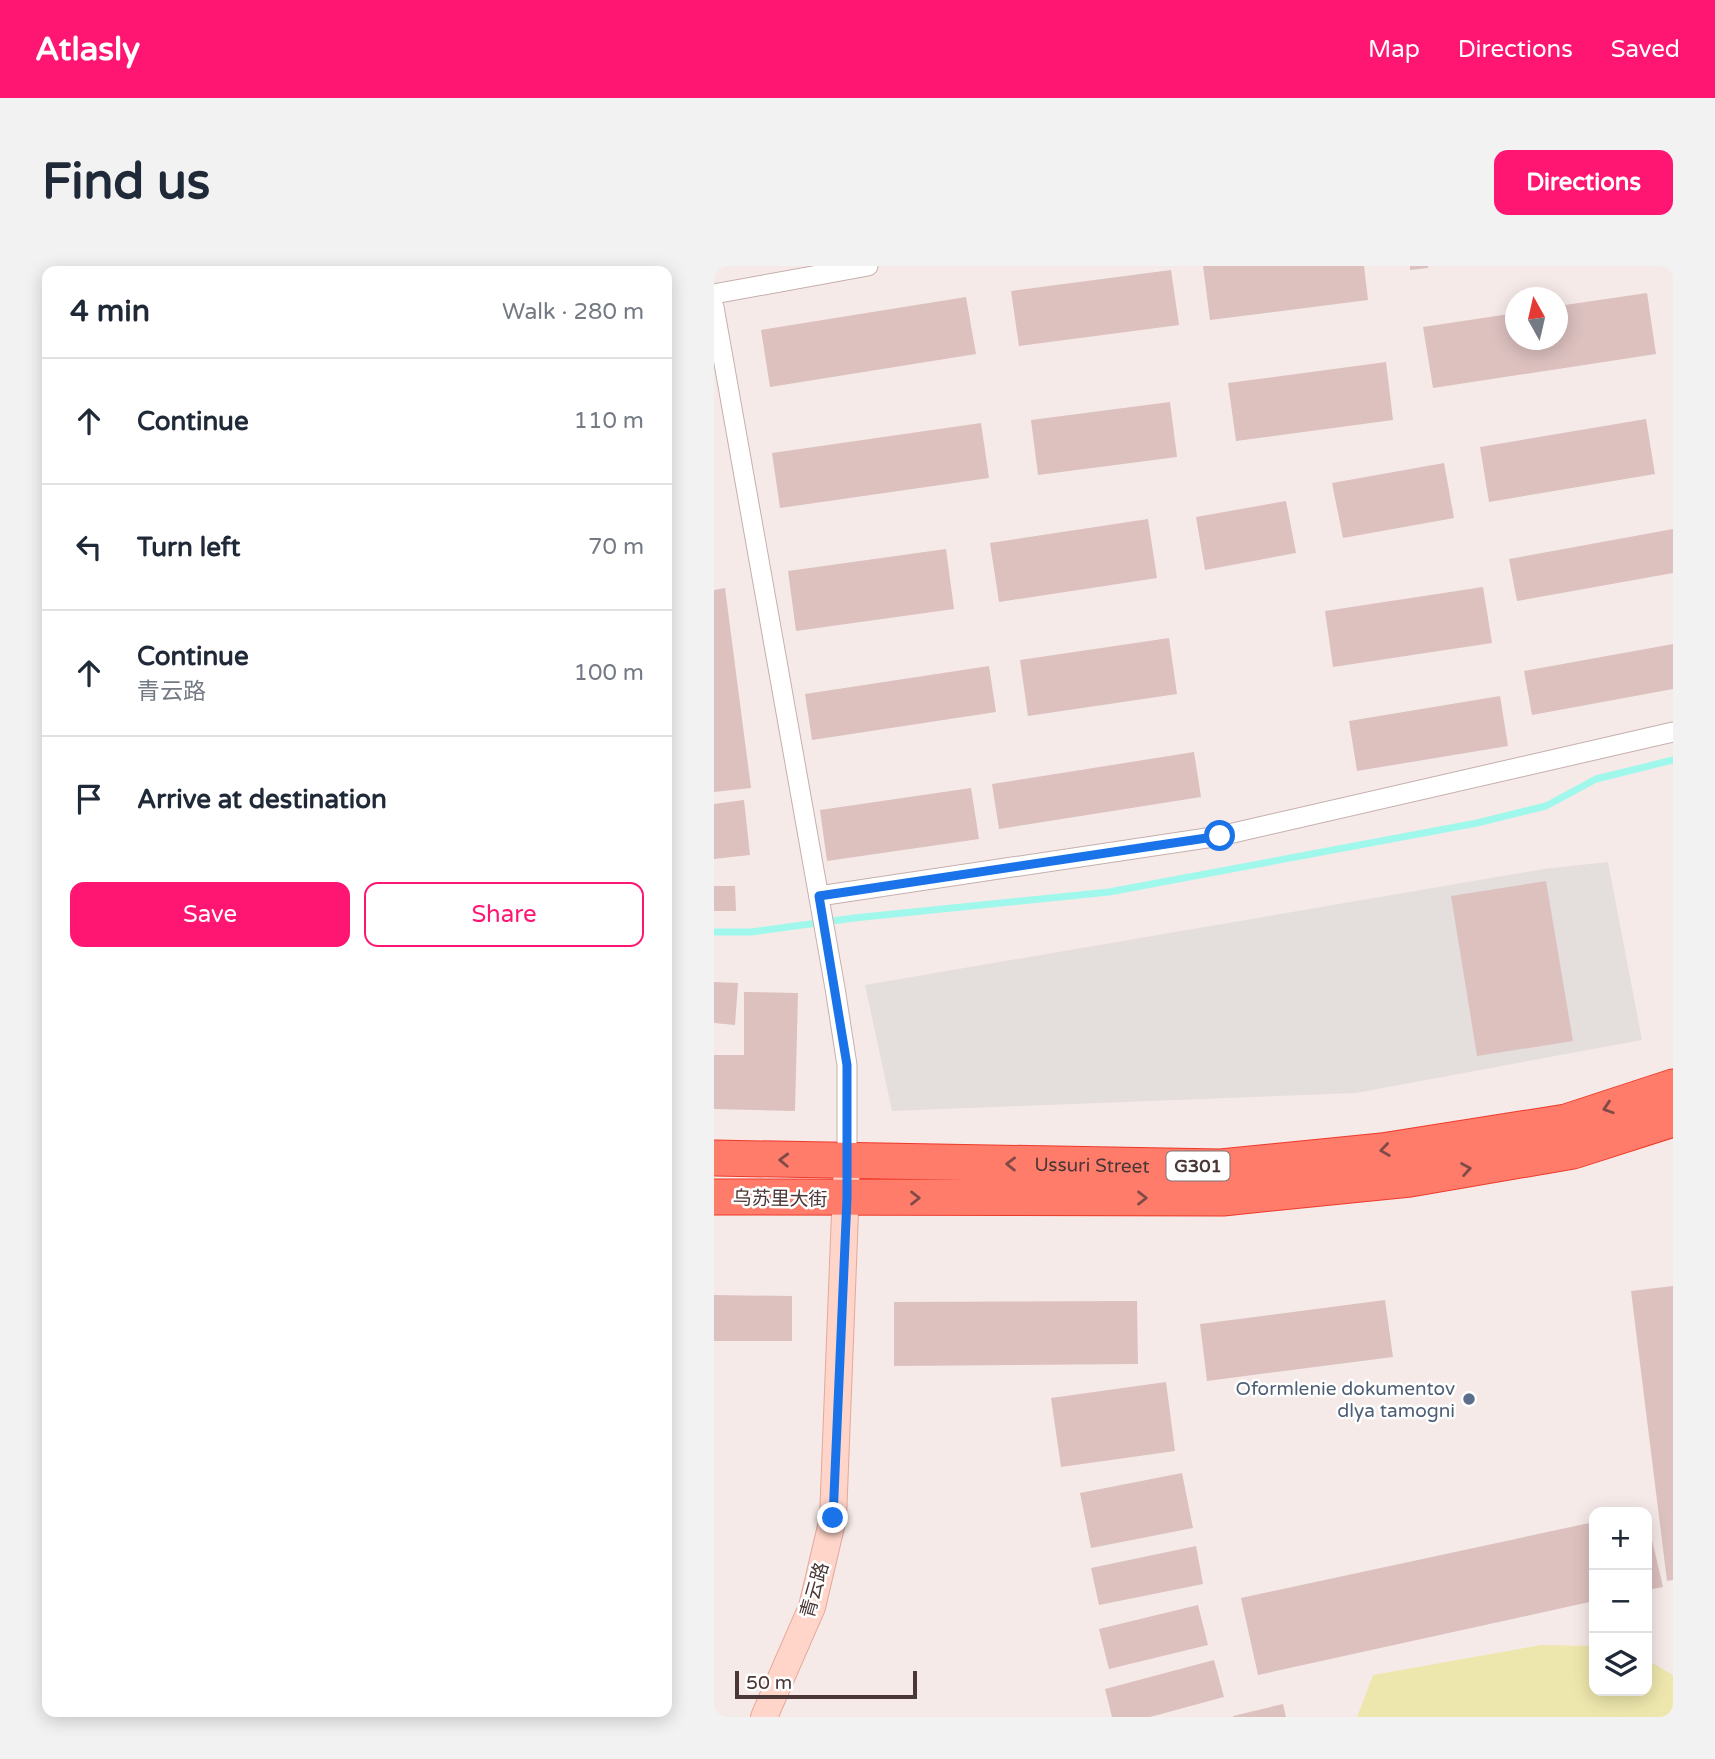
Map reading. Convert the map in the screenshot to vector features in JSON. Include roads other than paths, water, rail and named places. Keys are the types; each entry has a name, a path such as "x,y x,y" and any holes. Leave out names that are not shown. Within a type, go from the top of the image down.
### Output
{"highway":[{"name":"Ussuri Street","path":"714,1158 1222,1167 1382,1150 1566,1122 1673,1087"},
{"name":"Ussuri Street","path":"847,1198 1223,1198 1410,1179 1573,1151 1673,1119"},
{"name":"乌苏里大街","path":"714,1197 847,1198"}],"main road":[{"name":"青云路","path":"764,1717 812,1607 833,1518 847,1162"}],"street":[{"path":"714,294 867,266"},
{"path":"714,307 847,1065 847,1162"},
{"path":"819,896 1220,836 1673,732"}],"waterway":[{"path":"714,932 751,932 854,918 1109,892 1477,823 1546,806 1596,779 1673,760"}],"place":[{"name":"Oformlenie dokumentov dlya tamogni","path":"1469,1399"}]}
